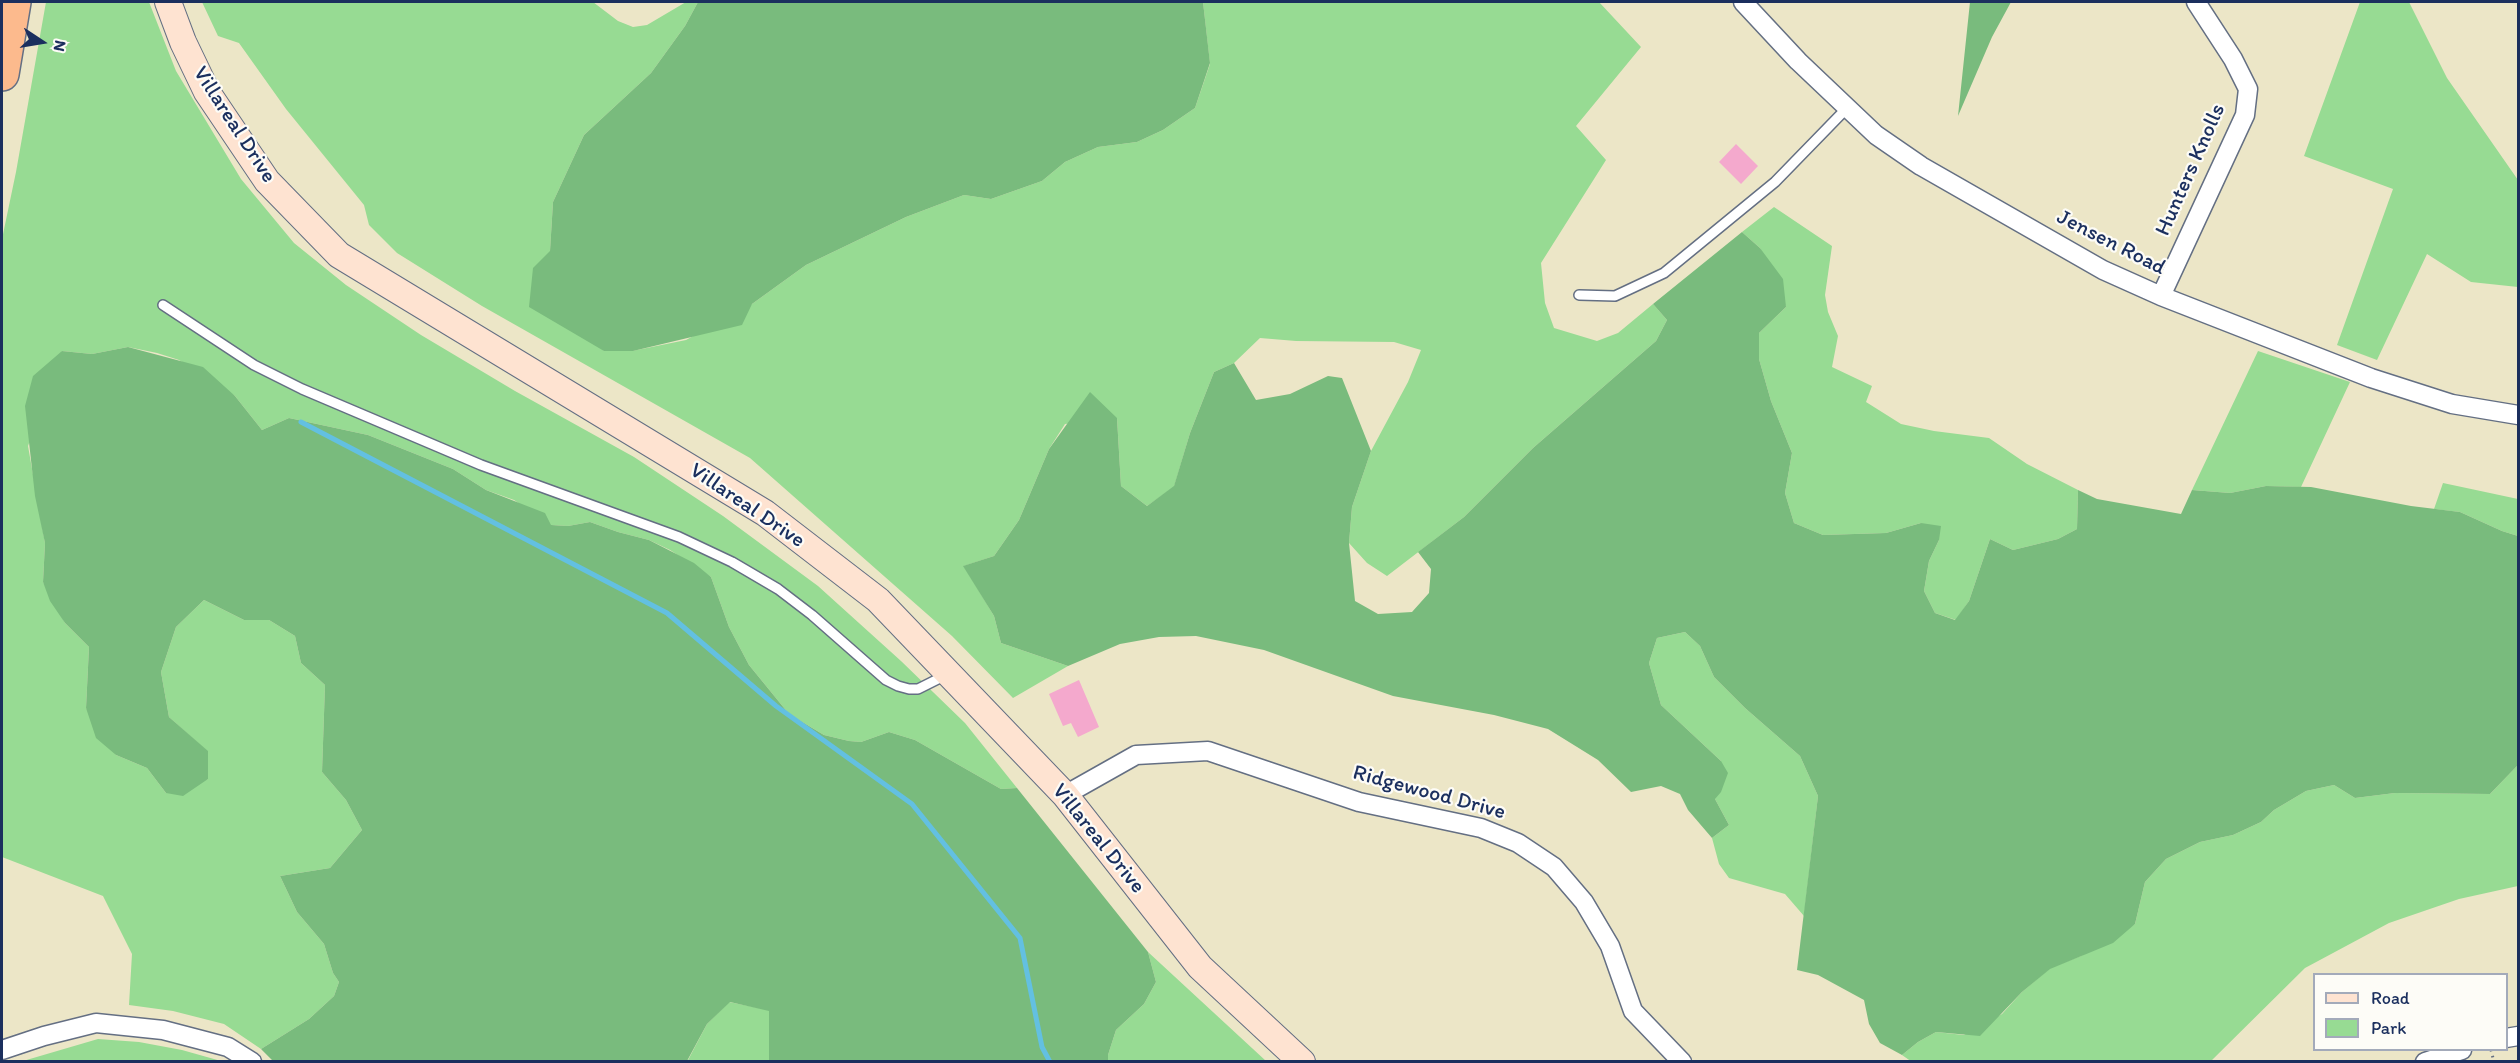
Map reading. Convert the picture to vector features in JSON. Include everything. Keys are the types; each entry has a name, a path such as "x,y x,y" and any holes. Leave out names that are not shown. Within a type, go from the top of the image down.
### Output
{"highway":[{"path":"2,74 14,2"}],"street":[{"name":"Villareal Drive","path":"168,2 183,42 207,92 267,181 339,255 765,513 878,600 1065,795 1200,967 1302,1062"},
{"name":"Jensen Road","path":"1743,2 1798,61 1876,135 1921,166 2103,270 2161,296 2371,378 2452,404 2518,415"},
{"name":"Hunters Knolls","path":"2161,296 2245,115 2248,89 2233,59 2196,2"},
{"name":"Ridgewood Drive","path":"1065,795 1136,755 1208,751 1359,802 1481,828 1518,843 1554,867 1584,902 1610,945 1633,1011 1682,1062"},
{"path":"2,1050 44,1036 96,1023 163,1030 228,1047 252,1062"},
{"path":"2425,1062 2459,1051"}],"lane":[{"path":"1580,296 1615,296 1664,273 1775,182 1847,108"},
{"path":"163,305 254,365 302,389 481,465 679,537 732,562 778,589 812,615 886,680 898,686 918,689 948,674"}],"green space":[{"path":"46,2 149,2 176,71 241,179 294,243 346,285 421,335 515,391 634,457 723,516 818,586 965,723 1017,788 1001,789 915,740 889,732 861,742 849,741 824,735 789,714 749,665 729,627 711,577 670,550 649,540 590,522 568,526 550,525 514,500 486,490 453,469 368,435 289,418 262,430 235,396 179,360 128,347 92,354 62,351 28,446 45,543 43,582 65,623 89,647 86,708 116,755 147,768 166,793 208,779 208,752 169,717 161,672 176,627 204,600 244,620 269,620 295,636 301,663 325,685 322,772 346,800 362,830 330,868 280,876 297,912 324,944 333,973 339,982 334,996 309,1019 261,1049 224,1024 173,1011 129,1005 132,954 103,896 2,857 2,239"},
{"path":"202,2 593,2 618,21 633,27 647,25 686,2 698,2 685,26 651,73 584,135 553,202 550,251 604,351 632,351 686,340 752,304 806,265 906,217 964,195 991,199 1042,181 1065,162 1098,147 1137,142 1163,130 1195,108 1210,64 1203,2 1599,2 1641,47 1576,126 1606,160 1541,263 1545,303 1554,328 1597,341 1618,333 1653,304 1667,320 1656,341 1533,448 1464,517 1387,576 1367,563 1349,543 1352,507 1371,451 1408,382 1421,350 1394,342 1296,341 1260,338 1234,363 1214,372 1190,433 1174,487 1147,506 1121,486 1117,418 1065,424 1049,449 1019,520 994,556 964,566 994,616 1001,643 1068,666 1013,698 952,636 750,458 482,306 397,253 369,225 364,205 286,109 239,43 218,36"},
{"path":"698,2 1203,2 1210,63 1195,108 1163,130 1137,142 1098,147 1065,162 1042,181 991,199 964,195 906,217 806,265 752,304 742,325 633,351 604,351 529,307 533,268 550,251 553,202 584,135 651,73 685,26"},
{"path":"1970,2 2011,2 1992,37 1958,116"},
{"path":"2360,2 2409,2 2447,78 2518,180 2518,287 2471,282 2427,254 2377,360 2337,345 2393,189 2304,156"},
{"path":"1774,207 1832,246 1825,295 1828,312 1838,336 1832,367 1872,386 1866,402 1901,424 1989,438 2027,464 2078,490 2077,529 2058,539 2013,550 1990,539 1969,601 1956,620 1935,613 1924,591 1929,561 1939,540 1921,523 1886,533 1823,535 1794,523 1785,493 1792,453 1771,401 1759,359 1759,333 1786,307 1760,248 1742,232"},
{"path":"1742,232 1760,248 1783,279 1786,307 1759,333 1759,359 1771,401 1792,453 1785,493 1794,523 1823,535 1886,533 1921,523 1941,526 1939,540 1929,561 1924,591 1935,613 1955,620 1969,601 1990,539 2013,550 2058,539 2077,529 2078,490 2097,499 2181,514 2192,490 2230,493 2266,486 2311,487 2411,506 2460,512 2518,536 2518,765 2490,794 2395,793 2355,798 2334,785 2306,791 2274,810 2261,822 2233,835 2200,842 2166,859 2145,882 2135,924 2113,943 2050,969 2022,992 1980,1036 1936,1032 1918,1042 1902,1055 1880,1043 1869,1024 1864,1000 1818,975 1797,970 1818,796 1800,756 1745,708 1714,677 1700,646 1685,632 1657,638 1649,663 1661,705 1721,761 1728,773 1721,792 1715,799 1729,825 1712,838 1688,810 1680,794 1661,786 1631,792 1598,760 1548,729 1494,715 1393,696 1264,650 1196,636 1159,637 1120,644 1068,666 1001,643 994,616 963,566 994,556 1019,520 1049,449 1090,392 1117,418 1121,486 1147,506 1174,486 1190,433 1214,372 1234,363 1256,400 1290,394 1328,376 1342,378 1371,451 1352,507 1349,543 1355,601 1378,614 1412,612 1429,593 1431,569 1418,552 1464,517 1533,448 1656,341 1667,320 1653,304"},
{"path":"128,347 203,367 235,396 262,430 289,418 368,435 453,469 486,490 545,513 551,525 568,526 590,522 649,540 694,563 711,577 729,627 749,665 789,714 824,735 849,741 861,742 889,732 915,740 1001,789 1017,788 1148,952 1156,982 1144,1004 1116,1030 1108,1061 769,1061 769,1011 730,1002 707,1024 687,1061 273,1061 261,1049 309,1019 334,996 339,982 333,973 324,944 297,912 280,876 330,868 362,830 346,800 322,772 325,685 301,663 295,636 269,620 244,620 204,600 176,627 161,672 169,717 208,751 208,779 183,796 166,793 147,768 116,755 96,738 86,708 89,647 65,623 50,601 43,582 45,543 35,496 25,406 33,376 62,351 92,354"},
{"path":"2258,351 2350,382 2301,487 2266,486 2230,493 2192,490"},
{"path":"2443,483 2518,499 2518,536 2460,512 2434,509"},
{"path":"1685,632 1700,646 1714,677 1745,708 1800,756 1818,796 1804,916 1785,894 1729,878 1719,864 1712,838 1729,825 1715,799 1721,761 1661,705 1649,663 1657,638"},
{"path":"2518,765 2518,886 2459,899 2389,923 2305,968 2211,1061 1912,1062 1902,1055 1918,1042 1936,1032 1964,1035 2002,1014 2022,992 2050,968 2081,956 2135,924 2145,882 2166,859 2200,842 2233,835 2261,822 2274,810 2306,791 2334,785 2355,798 2395,793 2490,794"},
{"path":"1148,952 1266,1061 1108,1062 1116,1030 1144,1004 1156,982"},
{"path":"729,1002 769,1010 769,1061 687,1062 707,1024"},
{"path":"98,1039 139,1042 182,1050 221,1061 23,1061"}],"building":[{"path":"1736,144 1758,166 1741,184 1719,162"},
{"path":"1079,680 1099,727 1078,737 1071,723 1063,726 1049,694"}],"waterway":[{"path":"301,422 667,613 776,706 912,804 1020,938 1042,1047 1050,1062"}]}
